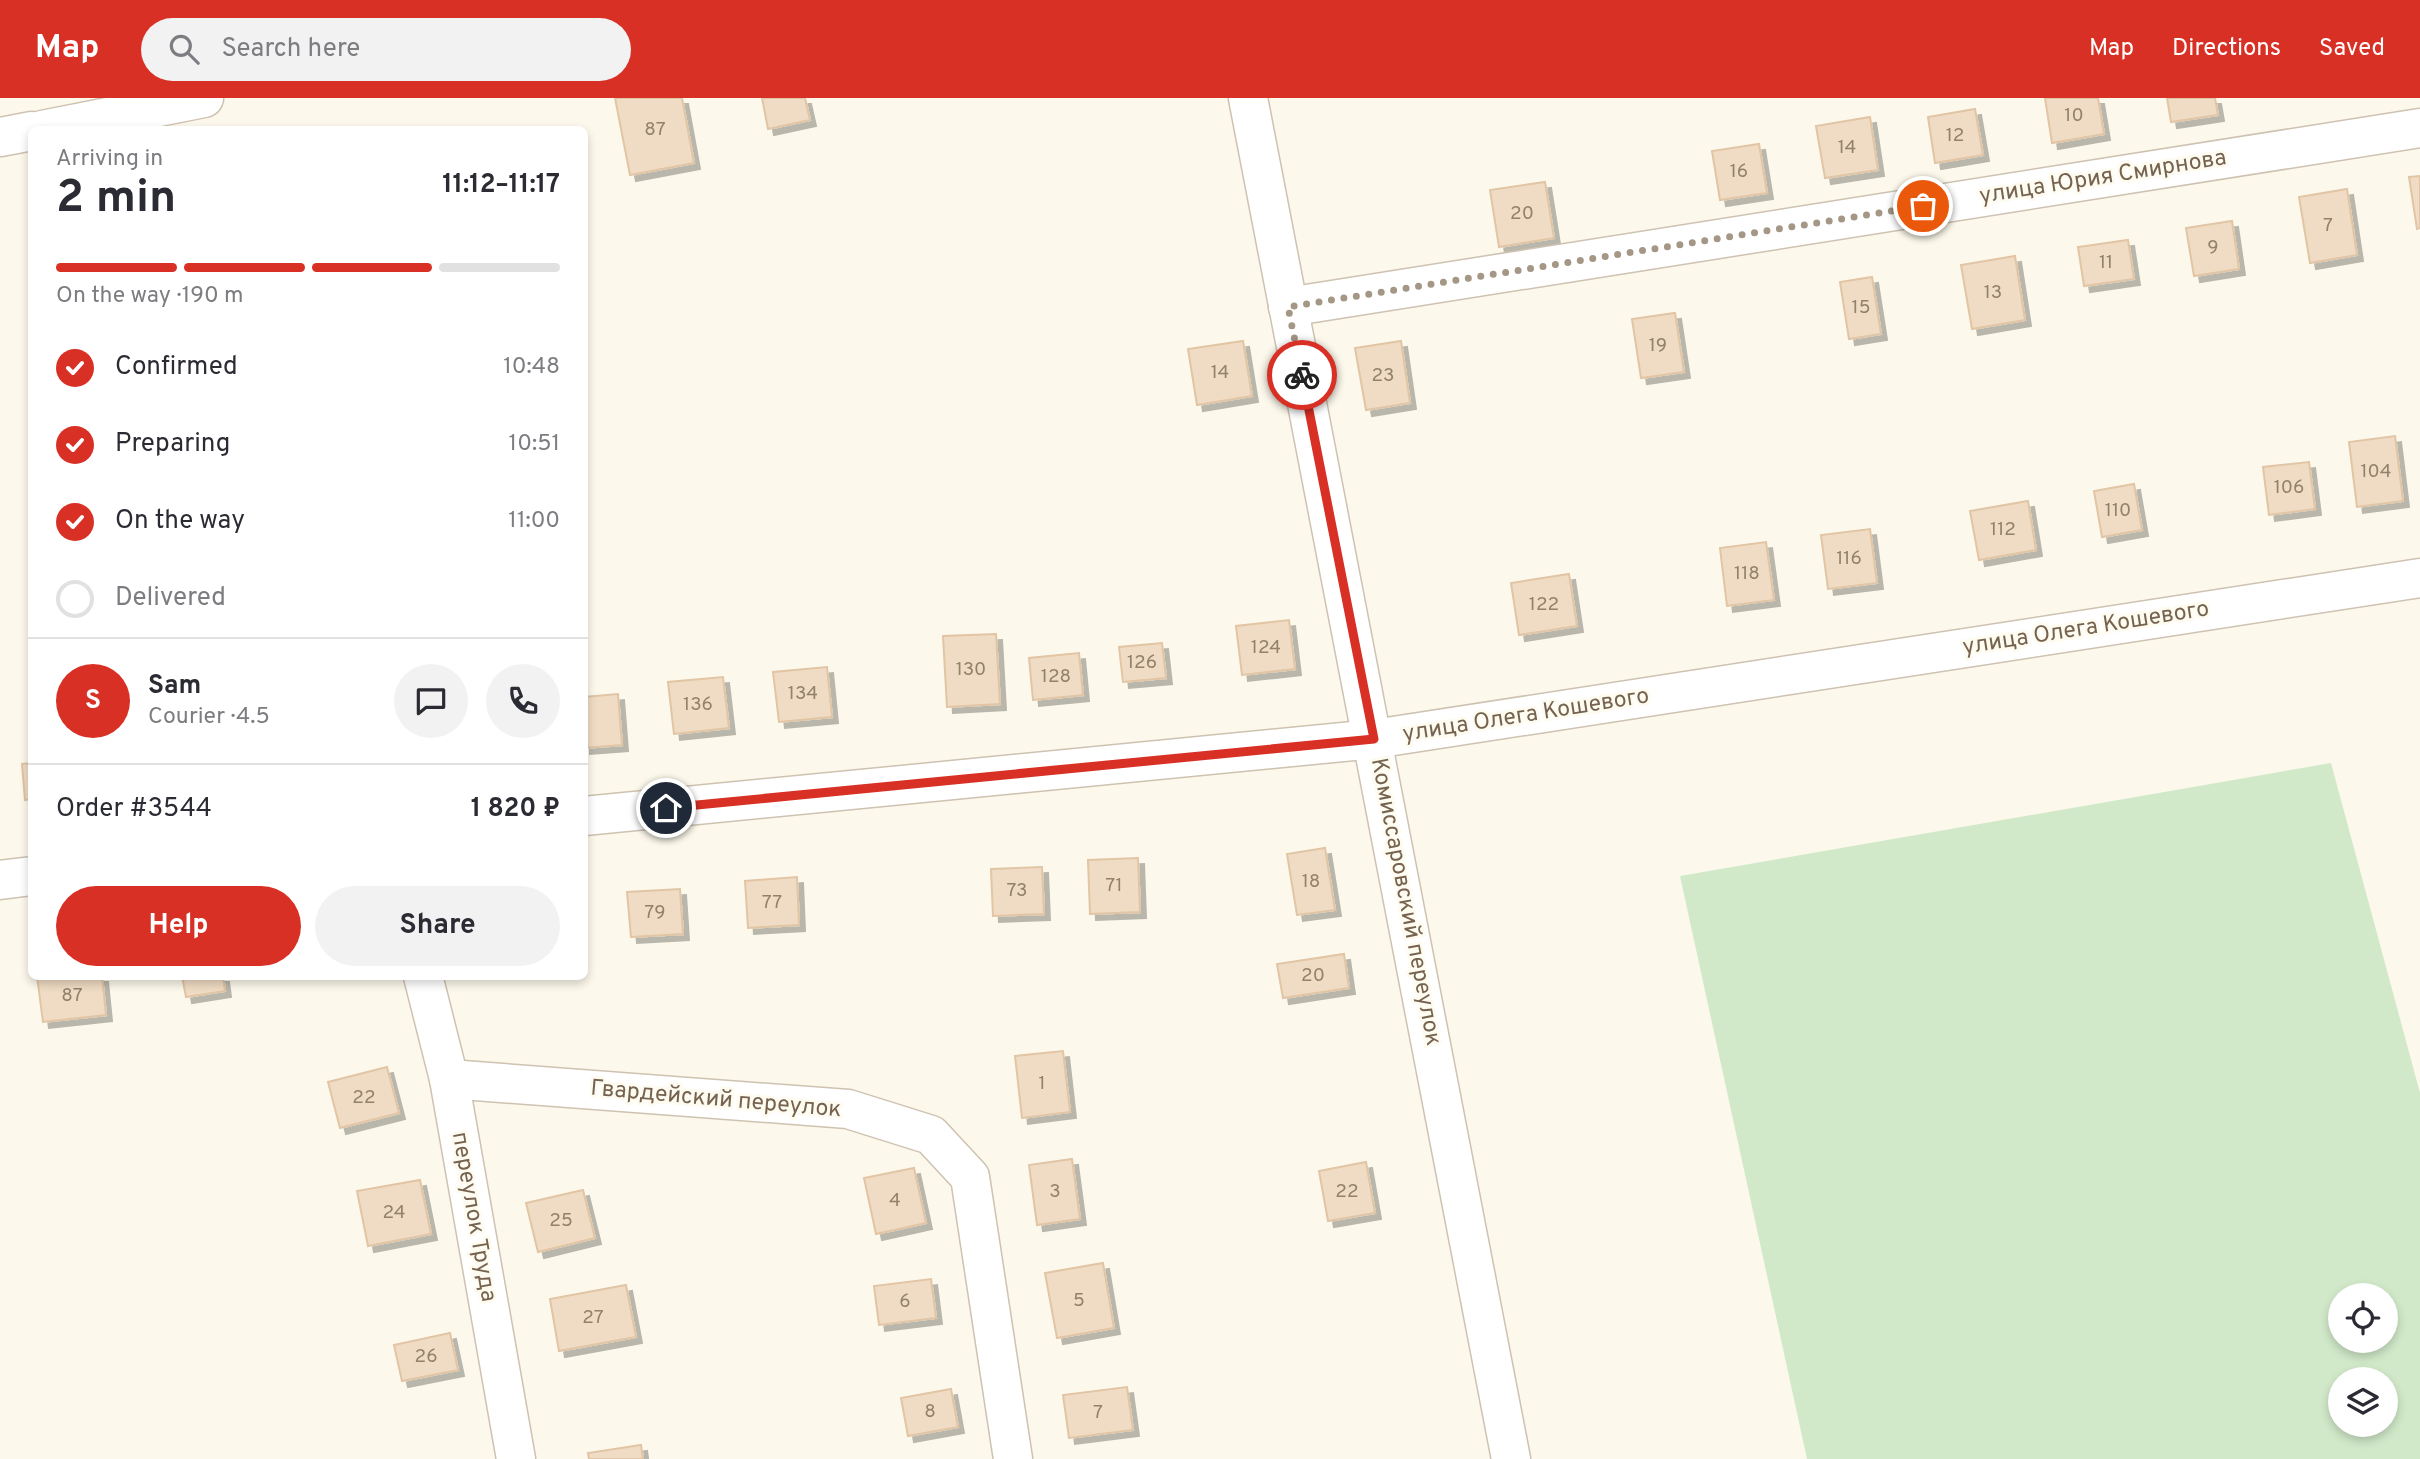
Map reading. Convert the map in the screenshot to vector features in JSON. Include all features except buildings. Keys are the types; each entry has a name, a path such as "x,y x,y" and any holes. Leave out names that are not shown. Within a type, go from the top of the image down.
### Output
{"street":[{"path":"63,126 204,98"},
{"name":"Комиссаровский переулок","path":"1248,98 1511,1459"},
{"name":"улица Юрия Смирнова","path":"1288,307 2420,128"},
{"path":"0,138 28,132"},
{"name":"улица Олега Кошевого","path":"588,816 1374,739 2420,578"},
{"path":"0,880 28,876"},
{"name":"переулок Труда","path":"424,980 449,1079 516,1459"},
{"name":"Гвардейский переулок","path":"449,1079 848,1110 931,1135 970,1177 1013,1459"}],"green space":[{"path":"2331,763 2420,1093 2420,1459 1807,1459 1680,876"}],"way so far":[{"path":"1302,375 1288,307 1923,206"}],"route":[{"path":"666,808 1374,739 1302,375"}]}
